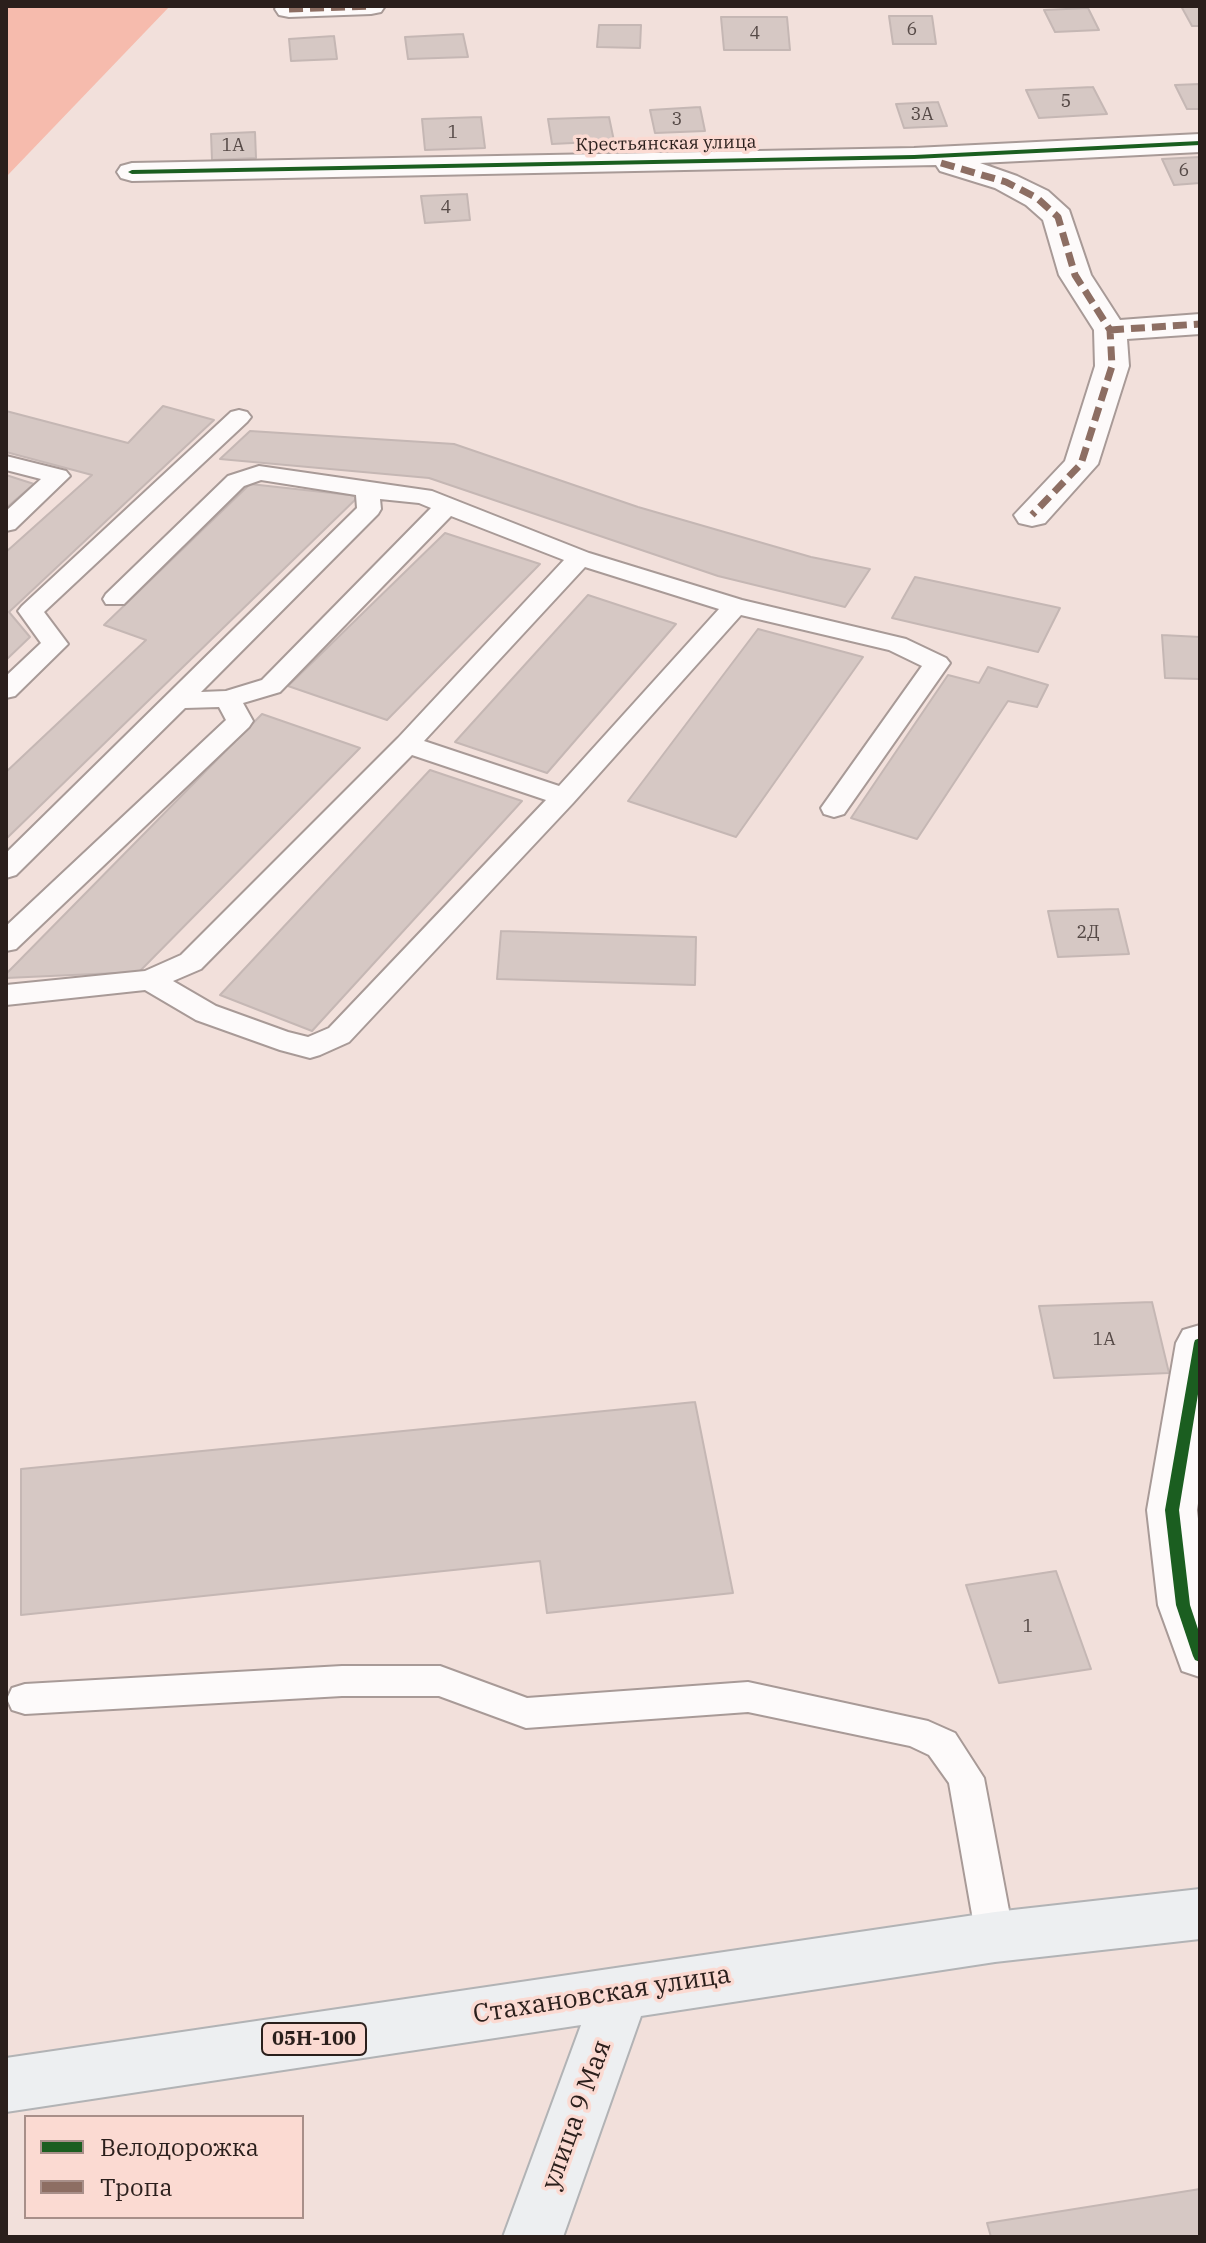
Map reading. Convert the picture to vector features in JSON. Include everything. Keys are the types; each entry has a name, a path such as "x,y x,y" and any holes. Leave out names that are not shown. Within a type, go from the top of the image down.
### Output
{"main road":[{"name":"Стахановская улица","path":"6,2085 995,1937 1200,1914"},
{"name":"улица 9 Мая","path":"533,2237 621,1992"}],"street":[{"path":"289,9 371,6"},
{"name":"Крестьянская улица","path":"132,172 914,157 1200,143"},
{"path":"914,157 980,172 1037,198 1058,217 1075,275 1110,330 1112,366 1081,464 1032,515"},
{"path":"1110,330 1200,324"},
{"path":"1200,1343 1172,1510 1183,1605 1200,1656"}],"lane":[{"path":"6,690 55,644 31,611 239,417"},
{"path":"6,463 58,476 6,524"},
{"path":"115,599 236,481 259,473 424,496 580,558 735,606 897,644 937,663 834,808"},
{"path":"6,869 369,509 367,490"},
{"path":"178,700 228,699 271,686 447,506"},
{"path":"6,995 150,980 191,962 407,744 580,558"},
{"path":"150,980 206,1013 310,1048 339,1035 564,797 735,606"},
{"path":"6,942 240,721 228,699"},
{"path":"407,744 564,797"},
{"path":"25,1699 342,1681 440,1681 526,1713 748,1697 915,1732 942,1744 966,1778 995,1937"}],"shaded area":[{"path":"6,6 170,6 6,177"}],"building":[{"path":"1181,6 1200,6 1200,26 1192,26"},
{"path":"1088,8 1099,30 1055,32 1044,10"},
{"path":"889,16 932,16 936,44 893,44"},
{"path":"721,17 787,17 790,50 724,50"},
{"path":"599,25 641,25 640,48 597,47"},
{"path":"463,34 468,57 408,59 405,37"},
{"path":"334,36 337,59 291,61 289,39"},
{"path":"1200,84 1200,109 1187,109 1175,85"},
{"path":"1093,87 1107,114 1039,118 1026,90"},
{"path":"938,102 947,126 904,128 896,104"},
{"path":"700,107 705,131 655,133 650,110"},
{"path":"481,117 485,148 425,150 422,119"},
{"path":"609,117 614,141 552,144 548,119"},
{"path":"255,132 256,158 212,160 211,134"},
{"path":"1200,157 1200,183 1174,185 1162,159"},
{"path":"467,194 470,220 425,223 421,196"},
{"path":"163,406 214,420 9,612 30,637 6,660 6,552 92,475 6,452 6,411 128,443"},
{"path":"250,431 454,444 638,507 811,557 870,569 845,607 718,576 429,478 220,459"},
{"path":"6,475 34,484 6,508"},
{"path":"250,484 359,496 6,839 6,772 146,640 104,625"},
{"path":"445,533 540,564 387,720 288,686"},
{"path":"915,577 1060,608 1038,652 892,618"},
{"path":"588,595 676,624 547,773 455,742"},
{"path":"758,629 863,657 736,837 628,801"},
{"path":"1162,635 1200,637 1200,679 1165,678"},
{"path":"988,667 1048,685 1037,707 1008,701 917,839 851,818 948,675 979,683"},
{"path":"262,714 360,748 139,972 6,978 6,974"},
{"path":"430,770 522,801 312,1031 220,995"},
{"path":"1118,909 1129,954 1058,957 1048,911"},
{"path":"501,931 696,937 695,985 497,979"},
{"path":"1152,1302 1169,1373 1054,1378 1039,1306"},
{"path":"695,1402 733,1593 547,1613 540,1561 21,1615 21,1469"},
{"path":"1056,1571 1091,1669 999,1683 966,1585"},
{"path":"1200,2189 1200,2237 991,2237 987,2223"}],"marked path":[{"path":"289,9 371,6"},
{"path":"941,163 1006,182 1037,198 1058,217 1075,275 1110,330 1112,366 1081,464 1032,515"},
{"path":"1110,330 1200,324"}],"cycle path":[{"path":"132,172 914,157 1200,143"},
{"path":"1200,1343 1172,1510 1183,1605 1200,1656"}]}
